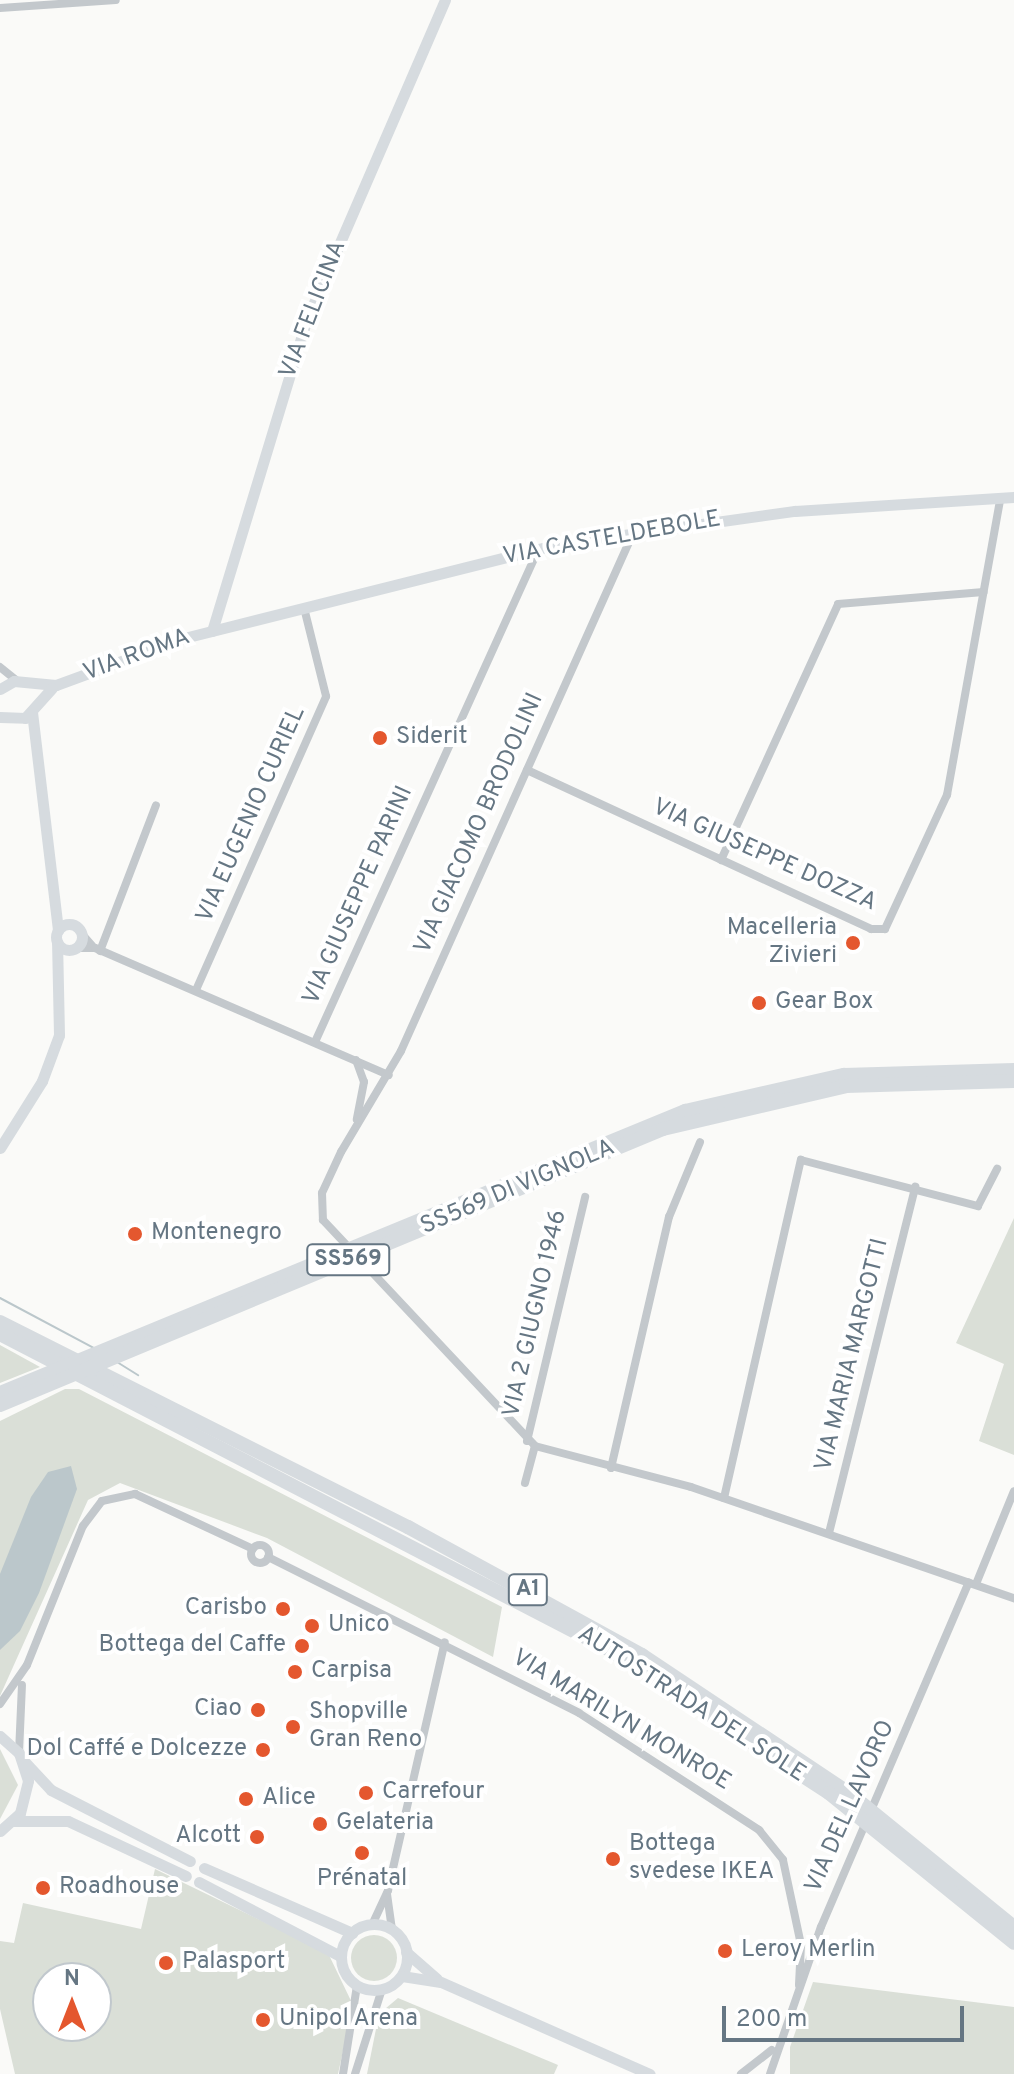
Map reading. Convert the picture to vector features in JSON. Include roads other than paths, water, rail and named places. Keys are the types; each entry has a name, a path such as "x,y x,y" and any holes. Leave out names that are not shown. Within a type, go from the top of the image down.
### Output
{"highway":[{"name":"SS569 DI VIGNOLA","path":"4,1390 692,1114 844,1075 1014,1070"},
{"name":"SS569 DI VIGNOLA","path":"0,1405 692,1114 846,1086 1014,1081"},
{"name":"AUTOSTRADA DEL SOLE","path":"0,1322 422,1534 706,1693 849,1793 1014,1927"},
{"name":"AUTOSTRADA DEL SOLE","path":"0,1334 608,1649 829,1793 1014,1943"},
{"path":"0,1415 120,1355"}],"street":[{"path":"0,8 116,0"},
{"name":"VIA FELICINA","path":"215,630 306,321 445,0"},
{"name":"VIA CASTELDEBOLE","path":"215,630 539,548 634,531 795,511 1014,497"},
{"name":"VIA GIUSEPPE DOZZA","path":"527,770 871,929 885,929 947,795 1000,500"},
{"name":"VIA GIACOMO BRODOLINI","path":"355,1128 389,1075 634,531"},
{"name":"VIA GIUSEPPE PARINI","path":"315,1042 539,548"},
{"path":"721,860 838,604 984,592"},
{"name":"VIA EUGENIO CURIEL","path":"196,990 326,696 304,608"},
{"name":"VIA ROMA","path":"0,689 23,684 56,685 215,630"},
{"path":"0,667 23,684 33,710 30,739 60,909 57,936 62,1022 54,1050 0,1148"},
{"name":"VIA ROMA","path":"4,717 33,710 56,685"},
{"path":"4,717 30,739"},
{"path":"97,950 152,828 156,805"},
{"path":"60,909 97,950"},
{"path":"57,936 73,924"},
{"path":"58,977 82,934"},
{"path":"57,936 74,949 97,950 389,1075"},
{"path":"356,1060 373,1081 389,1075"},
{"path":"362,1069 355,1128 320,1210 364,1270 527,1441 611,1468 724,1498 1014,1598"},
{"path":"611,1468 669,1217 700,1142"},
{"path":"724,1498 801,1160 915,1187 978,1206 997,1169"},
{"name":"VIA MARIA MARGOTTI","path":"829,1533 915,1187"},
{"name":"VIA 2 GIUGNO 1946","path":"527,1441 585,1197"},
{"path":"525,1483 535,1446"},
{"name":"VIA DEL LAVORO","path":"770,2074 773,2049 842,1879 1014,1491"},
{"name":"VIA MARILYN MONROE","path":"27,1665 91,1510 116,1493 160,1503 253,1549 264,1546 268,1557 445,1642 599,1726 773,1845 799,1932 799,1985"},
{"path":"372,1925 388,1890 445,1642"},
{"path":"0,1704 27,1665"},
{"path":"0,1831 13,1821 28,1792 15,1712 27,1665"},
{"path":"0,1736 51,1790 190,1861"},
{"path":"13,1821 68,1821 186,1876"},
{"path":"204,1868 352,1933"},
{"path":"199,1882 340,1956 357,1986 343,2074"},
{"path":"388,1890 392,1929 406,1952 441,1982"},
{"path":"340,1956 352,1933 372,1925 392,1929"},
{"path":"402,1976 406,1952"},
{"path":"355,2074 382,1989 402,1976 441,1982 650,2074"},
{"path":"357,1986 382,1989"},
{"name":"VIA DEL LAVORO","path":"741,2074 773,2049"}],"waterway":[{"path":"0,1298 94,1348"},
{"path":"117,1362 138,1375"}],"place":[{"name":"Siderit","path":"380,738"},
{"name":"Macelleria Zivieri","path":"853,943"},
{"name":"Gear Box","path":"759,1003"},
{"name":"Montenegro","path":"135,1234"},
{"name":"Carisbo","path":"283,1609"},
{"name":"Unico","path":"312,1626"},
{"name":"Bottega del Caffe","path":"302,1646"},
{"name":"Carpisa","path":"295,1672"},
{"name":"Ciao","path":"258,1710"},
{"name":"Shopville Gran Reno","path":"293,1727"},
{"name":"Dol Caffé e Dolcezze","path":"263,1750"},
{"name":"Carrefour","path":"366,1793"},
{"name":"Alice","path":"246,1799"},
{"name":"Gelateria","path":"320,1824"},
{"name":"Alcott","path":"257,1837"},
{"name":"Prénatal","path":"362,1853"},
{"name":"Bottega svedese IKEA","path":"613,1859"},
{"name":"Roadhouse","path":"43,1888"},
{"name":"Leroy Merlin","path":"725,1951"},
{"name":"Palasport","path":"166,1963"},
{"name":"Unipol Arena","path":"263,2020"}]}
